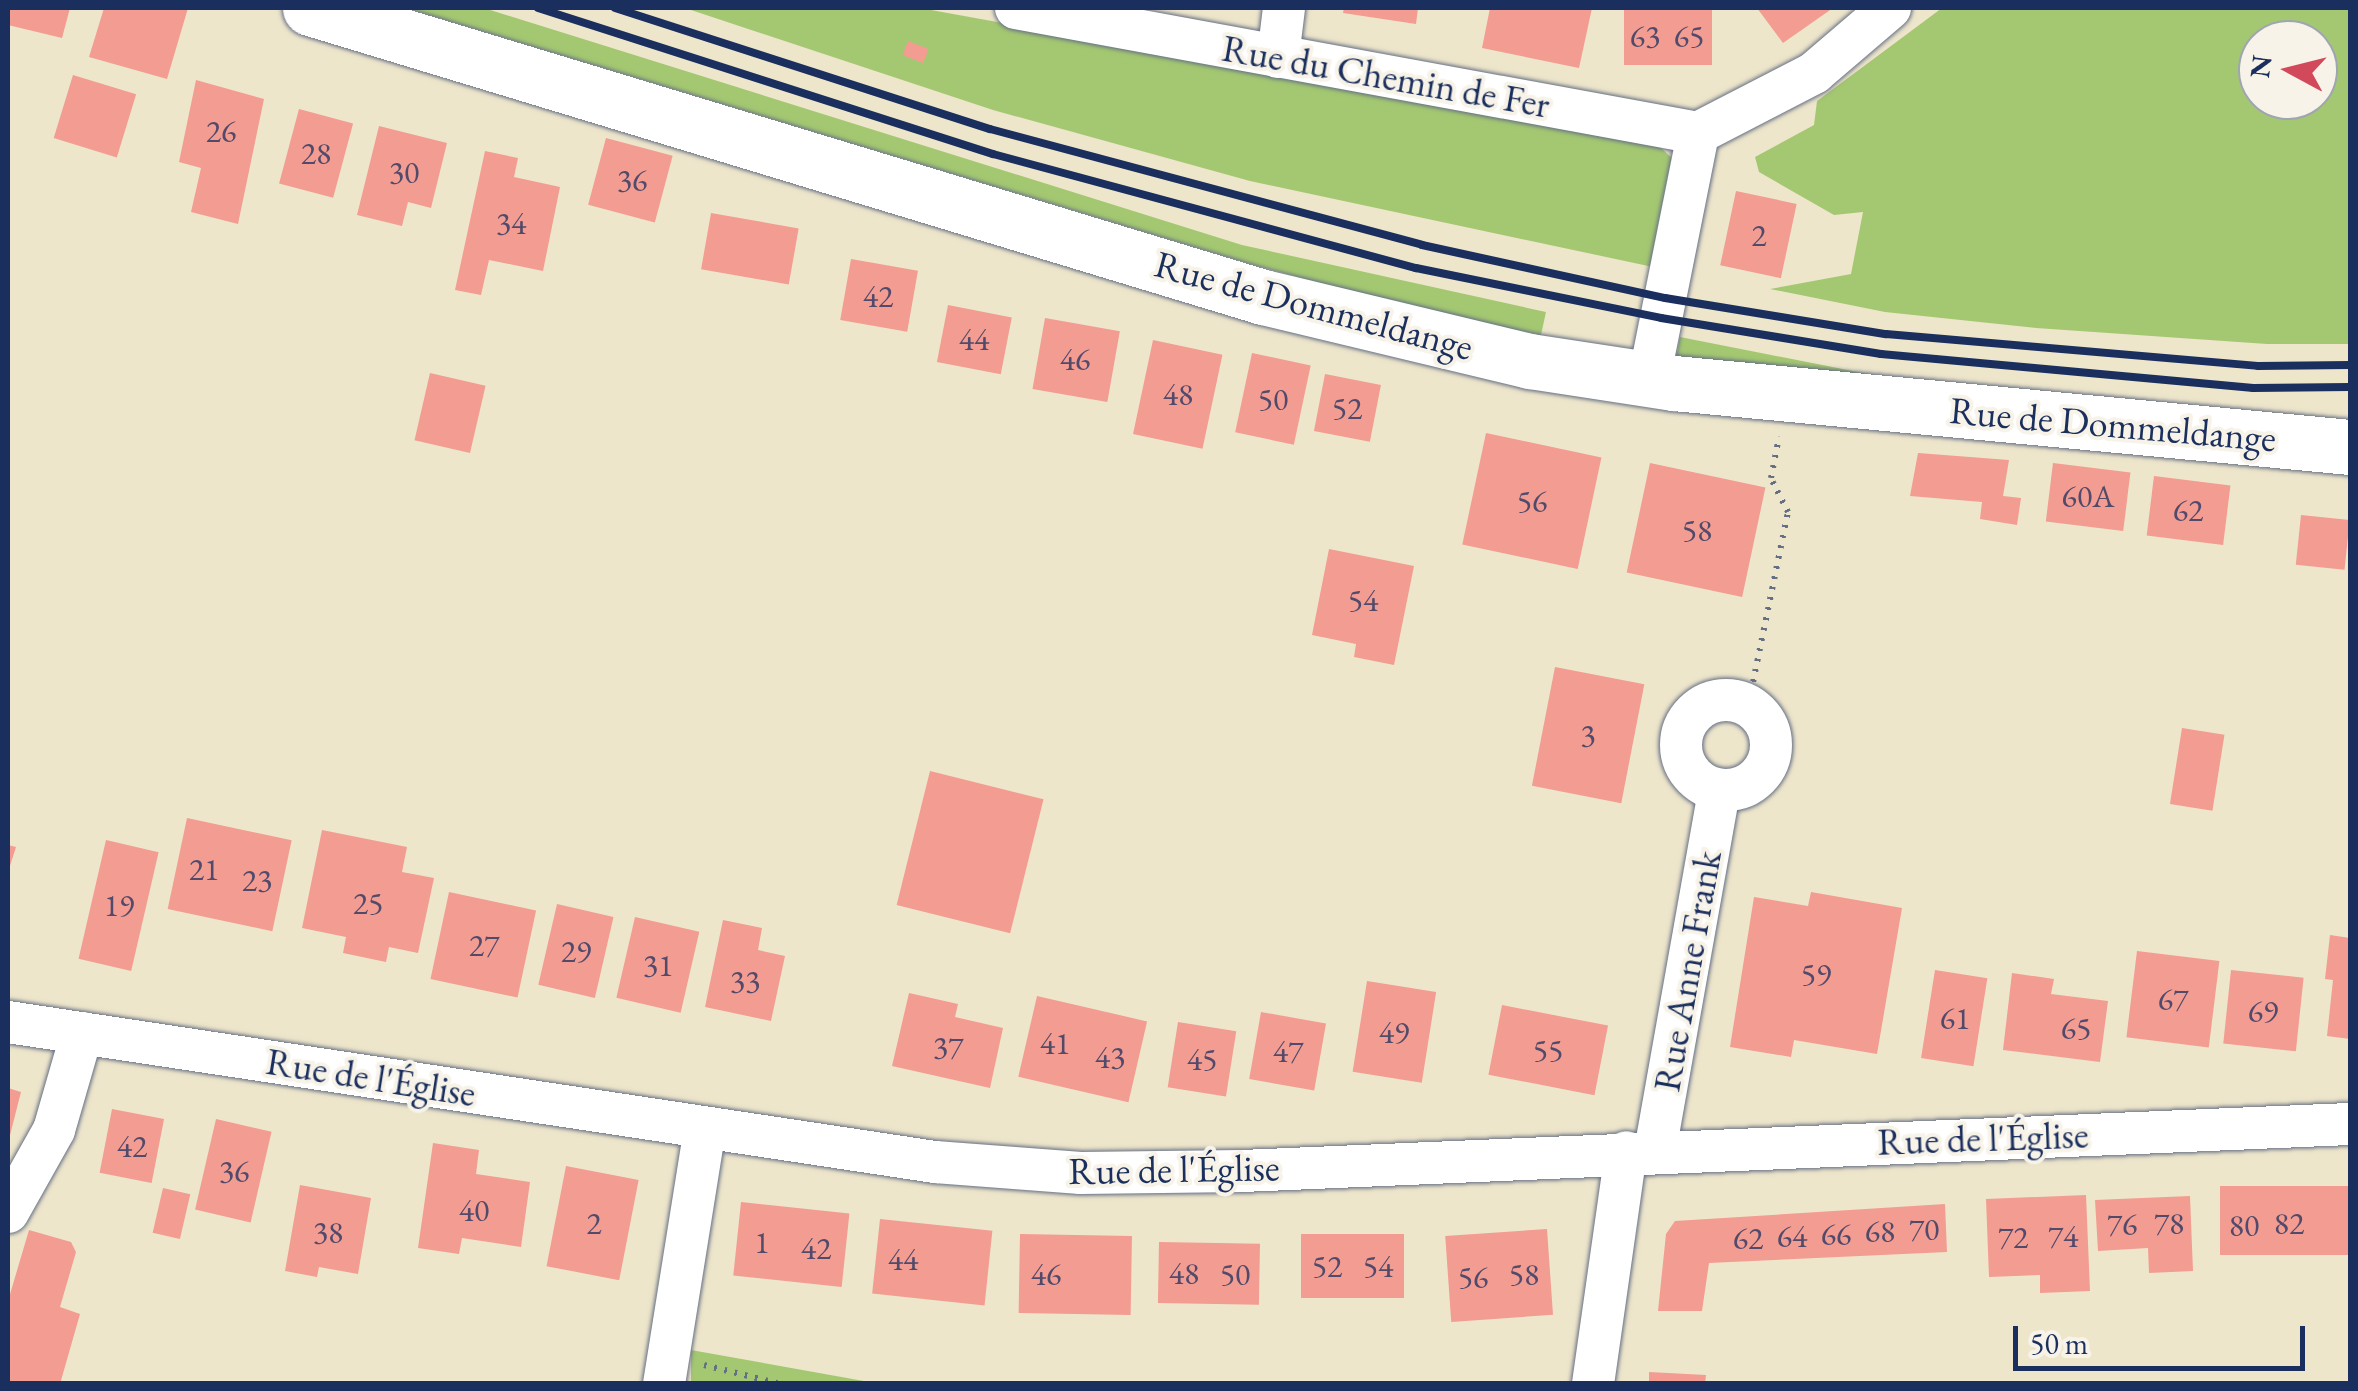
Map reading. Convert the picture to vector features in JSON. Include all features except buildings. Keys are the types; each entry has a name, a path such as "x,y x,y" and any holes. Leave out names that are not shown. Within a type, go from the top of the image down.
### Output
{"main road":[{"name":"Rue de Dommeldange","path":"310,8 1263,297 1530,361 1648,379 2350,446"}],"street":[{"name":"Rue du Chemin de Fer","path":"1016,8 1698,133"},
{"path":"1278,56 1284,8"},
{"path":"1648,379 1698,133 1814,74 1890,8"},
{"name":"Rue Anne Frank","path":"1593,1384 1719,790"},
{"name":"Rue de l'Église","path":"8,1022 935,1162 1081,1173 1262,1170 2350,1124"},
{"path":"8,1212 54,1130 82,1032"},
{"path":"674,1372 704,1128"}],"path":[{"path":"1751,692 1788,512 1770,478 1783,420"},
{"path":"674,1372 781,1384"}],"green space":[{"path":"406,8 484,8 1242,245 1546,312 1541,335 1432,313 1254,265"},
{"path":"685,8 920,8 1652,140 1672,158 1653,267 1250,181 993,110"},
{"path":"1942,8 2350,8 2350,344 2267,344 2036,328 1885,312 1770,289 1851,274 1863,212 1834,215 1759,172 1755,157 1814,125 1817,101"},
{"path":"1680,337 1878,376 1676,359"},
{"path":"691,1350 875,1383 691,1383"}],"railway":[{"path":"538,8 993,154 1416,268 1661,318 1881,354 2253,388 2350,387"},
{"path":"615,8 990,129 1422,245 1665,298 1886,334 2258,366 2350,365"}]}
